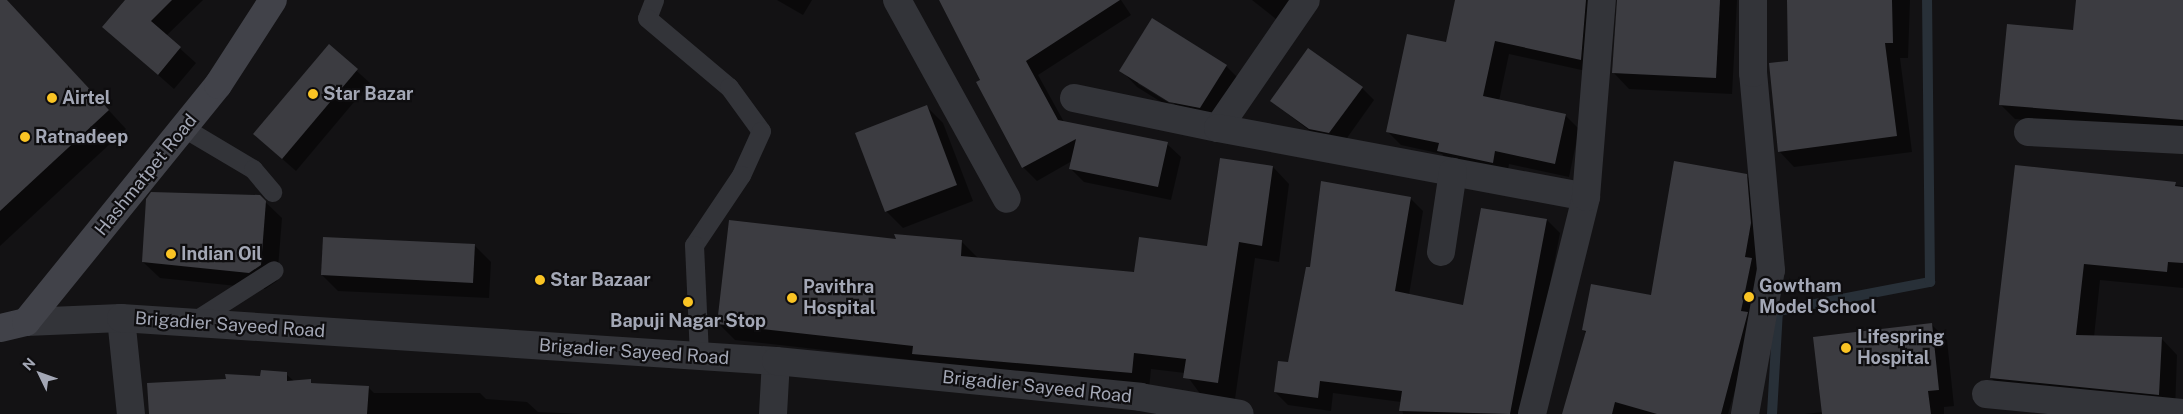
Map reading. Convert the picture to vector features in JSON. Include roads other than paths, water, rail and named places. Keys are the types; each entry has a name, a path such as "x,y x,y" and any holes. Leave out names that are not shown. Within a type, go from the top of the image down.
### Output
{"main road":[{"name":"Hashmatpet Road","path":"13,325 184,128 218,85 273,0"}],"street":[{"path":"897,0 1007,199"},
{"path":"1218,128 1306,0"},
{"path":"1532,414 1586,197 1602,0"},
{"path":"1745,414 1771,270 1753,73 1753,0"},
{"path":"1074,98 1218,128 1586,197"},
{"path":"2028,132 2183,140"},
{"path":"1441,252 1453,172"},
{"name":"Brigadier Sayeed Road","path":"13,325 121,318 776,361 1139,405 1240,414"},
{"path":"121,318 131,414"},
{"path":"773,414 776,361"},
{"path":"1986,394 2060,409 2183,413"}],"lane":[{"path":"654,0 647,18 729,87 761,132 741,175 694,245 699,356"},
{"path":"184,128 253,169 272,192"},
{"path":"192,323 274,270"}],"waterway":[{"path":"1772,414 1778,311 1930,282 1927,0"}],"place":[{"name":"Star Bazar","path":"313,94"},
{"name":"Airtel","path":"52,98"},
{"name":"Ratnadeep","path":"25,137"},
{"name":"Indian Oil","path":"171,254"},
{"name":"Star Bazaar","path":"540,280"},
{"name":"Gowtham Model School","path":"1749,297"},
{"name":"Pavithra Hospital","path":"792,298"},
{"name":"Bapuji Nagar Stop","path":"688,302"},
{"name":"Lifespring Hospital","path":"1846,348"}]}
